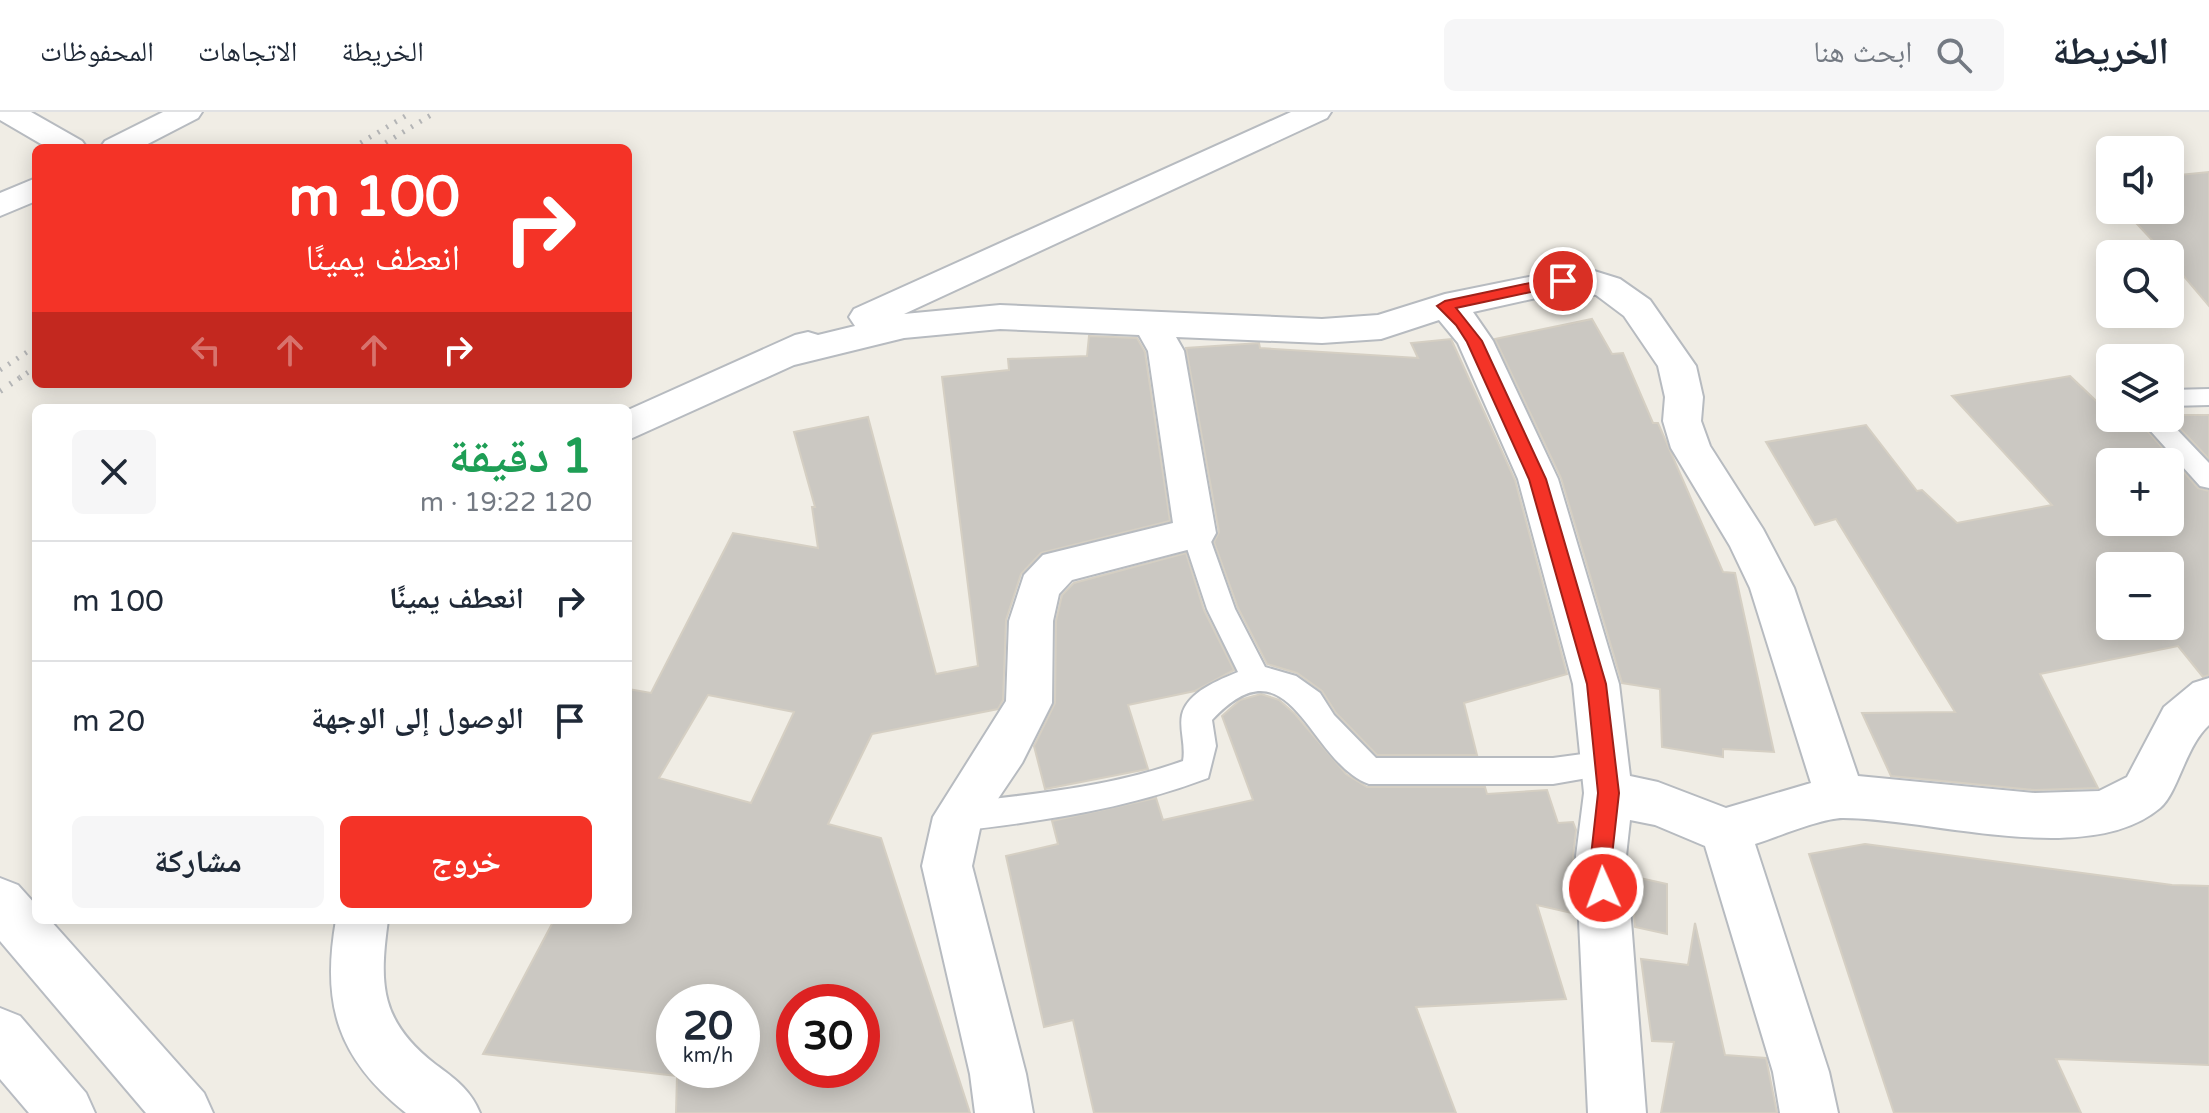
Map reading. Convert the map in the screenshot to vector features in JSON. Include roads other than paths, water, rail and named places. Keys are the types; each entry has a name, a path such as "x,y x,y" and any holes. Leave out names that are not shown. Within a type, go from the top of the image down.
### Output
{"street":[{"path":"9,112 64,144"},
{"path":"124,144 187,112"},
{"path":"632,424 1316,112"},
{"path":"0,206 32,190"},
{"path":"781,356 904,326 1000,317 1322,331 1381,327 1445,306 1563,281 1591,281 1621,295 1651,326 1677,366 1684,397 1682,421 1691,448 1748,540 1772,588 1840,796"},
{"path":"1445,306 1475,341 1538,479 1596,684 1607,778 1601,856 1617,1113"},
{"path":"1004,1113 998,1074 947,866 958,817 1005,748 1029,703 1031,621 1039,587 1058,567 1195,533 1166,351 1152,326"},
{"path":"1607,778 1658,804 1726,831 1840,796 2035,815 2104,813 2144,792 2181,721 2209,697"},
{"path":"1726,831 1801,1072 1809,1113"},
{"path":"0,902 184,1113"},
{"path":"361,924 355,958 367,1027 381,1053 451,1113"},
{"path":"0,1036 66,1113"}],"lane":[{"path":"2184,398 2209,397"},
{"path":"2164,432 2209,479"},
{"path":"1195,533 1221,609 1255,677"},
{"path":"958,817 1056,805 1163,783 1197,769 1201,746 1196,716 1217,694 1255,677 1286,685 1310,702 1323,724 1369,771 1553,771 1607,778"}],"railway":[{"path":"359,144 412,112"},
{"path":"384,144 436,112"},
{"path":"0,370 32,349"},
{"path":"0,391 32,370"}]}
